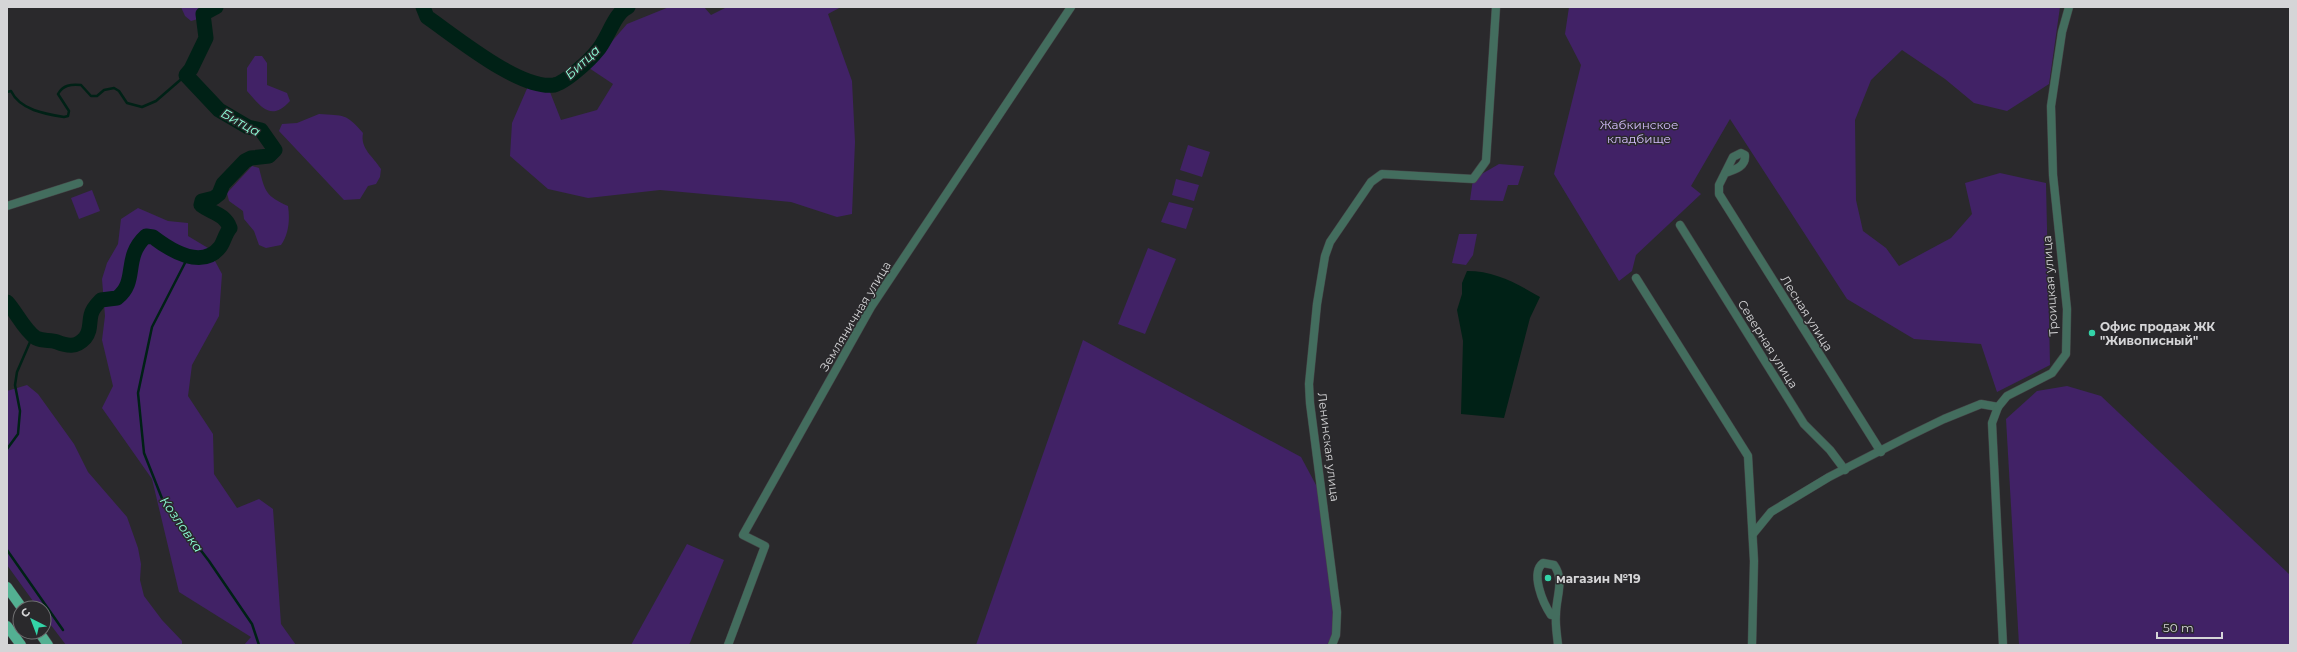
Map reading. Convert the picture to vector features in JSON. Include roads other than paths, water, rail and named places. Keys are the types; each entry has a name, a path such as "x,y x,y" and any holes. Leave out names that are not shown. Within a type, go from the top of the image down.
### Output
{"main road":[{"path":"7,587 16,600"},
{"path":"7,626 21,645"}],"street":[{"name":"Земляничная улица","path":"728,645 765,546 743,535 871,307 1071,7"},
{"name":"Ленинская улица","path":"1332,645 1336,635 1337,612 1310,403 1309,384 1325,256 1330,242 1371,182 1382,174 1473,179 1486,161 1496,7"},
{"name":"Троицкая улица","path":"2003,645 1992,423 1998,407 2007,396 2052,373 2066,354 2067,309 2053,175 2051,106 2062,32 2068,7"},
{"name":"Лесная улица","path":"1725,173 1719,184 1719,194 1881,452"},
{"path":"7,206 79,183"},
{"name":"Северная улица","path":"1680,226 1804,424 1830,450 1845,470"},
{"path":"1636,278 1748,456 1754,561 1752,645"},
{"path":"1752,534 1768,515 1845,470 1944,418 1982,404 1998,407"},
{"path":"1751,511 1768,515"},
{"path":"1556,615 1551,615 1547,608 1539,583 1537,573 1539,567 1543,563 1554,565 1558,570 1560,582 1556,615 1558,645"}],"waterway":[{"name":"Битца","path":"7,302 28,331 36,338 68,345 75,345 82,341 87,335 90,318 98,303 101,300 117,298 124,291 130,277 134,253 146,236 153,237 186,256 195,257 204,257 213,254 223,243 230,228 228,223 222,217 201,205 202,201 214,198 219,194 223,184 245,161 251,158 269,156 275,150 261,130 248,127 219,110 186,75 191,69 206,38 203,14 216,7"},
{"name":"Битца","path":"423,7 427,17 471,49 507,71 524,79 540,84 554,85 571,76 594,55 601,46 615,20 623,10 628,7"},
{"path":"7,92 11,91 20,103 27,107 64,117 68,116 69,111 58,94 62,89 68,86 81,85 91,96 97,96 104,90 114,88 119,91 127,103 142,107 156,101 186,75"},
{"name":"Козловка","path":"188,257 152,327 138,393 144,453 163,501 209,561 252,624 259,645"},
{"path":"7,449 18,434 20,411 15,385 17,372 33,335"},
{"path":"7,550 63,630"}],"place":[{"name":"Офис продаж ЖК \"Живописный\"","path":"2092,333"},
{"name":"магазин №19","path":"1548,578"}],"park label":[{"name":"Жабкинское кладбище","path":"1639,131"}]}
